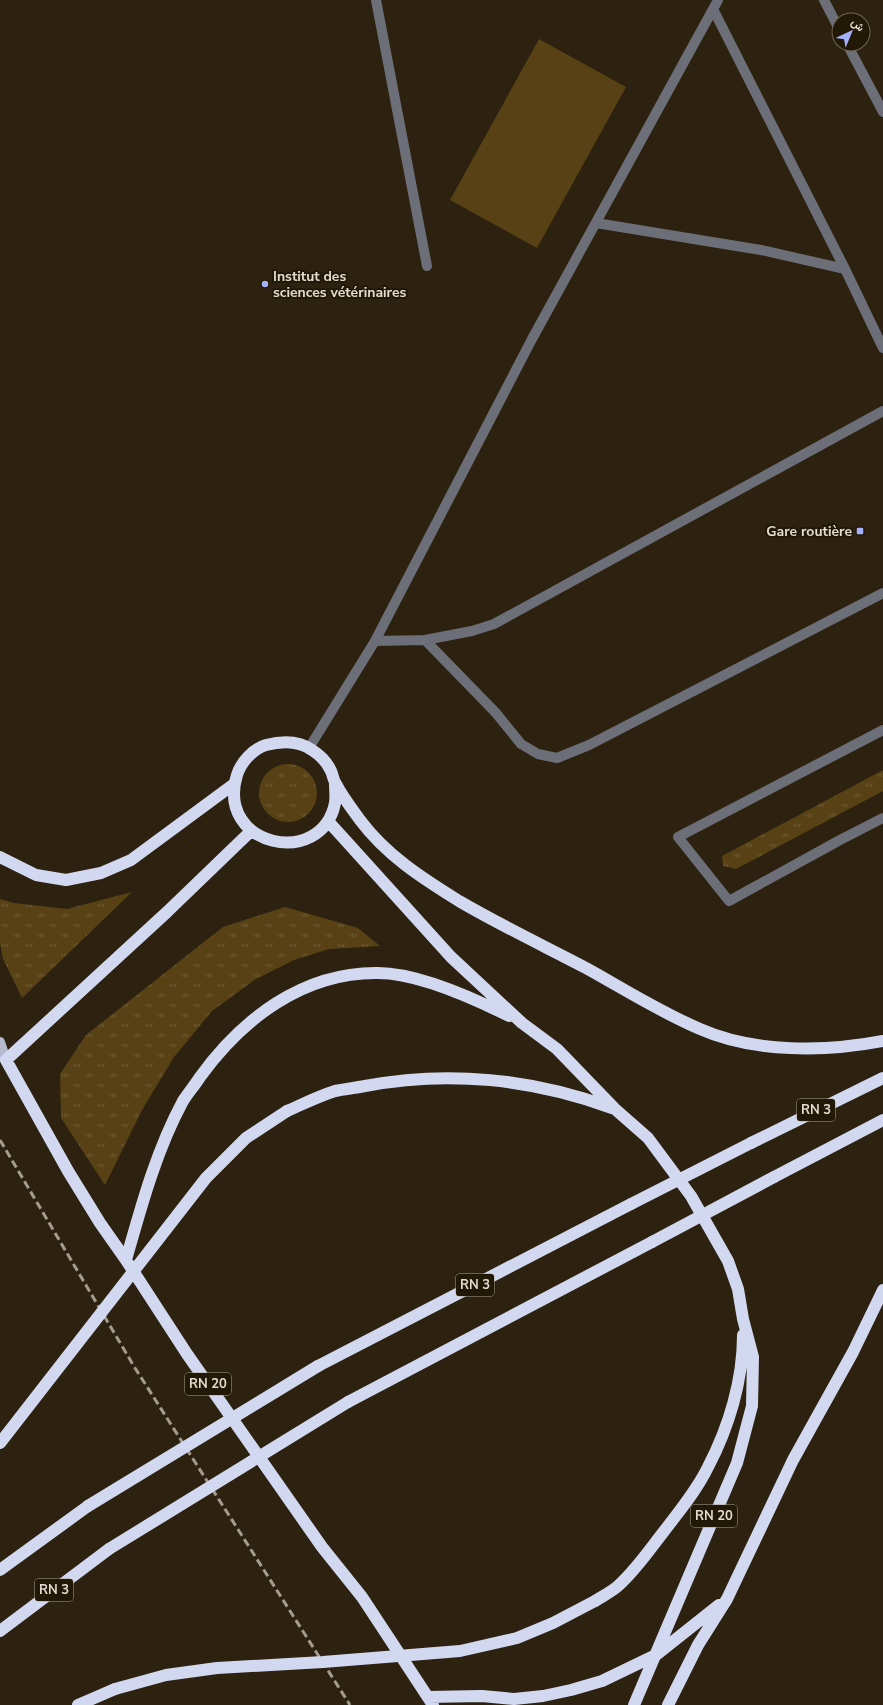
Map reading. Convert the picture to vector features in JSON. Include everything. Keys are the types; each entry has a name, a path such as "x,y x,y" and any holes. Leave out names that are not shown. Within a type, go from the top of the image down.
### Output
{"highway":[{"path":"335,784 335,803 328,821 316,833 300,841 283,843 266,840 251,831 240,818 234,802 234,784 239,769 249,756 262,746 278,742 294,742 309,748 321,757 330,770 335,784 361,821 388,852 430,883 477,912 544,946 645,1002 702,1031 742,1042 797,1050 855,1046 883,1041"},
{"path":"0,857 36,874 66,880 100,873 131,860 234,784"},
{"path":"78,1705 116,1689 166,1675 217,1668 323,1662 460,1651 517,1638 553,1624 595,1601 617,1586 635,1569 683,1506 708,1468 728,1422 739,1380 743,1353 743,1319 738,1289 728,1261 691,1196 648,1138 615,1109 557,1049 522,1023 451,957 328,821"},
{"path":"3,1063 144,934 251,831"},
{"path":"126,1260 163,1144 183,1101 215,1057 244,1026 275,1002 311,984 347,974 379,973 412,978 445,988 487,1005 522,1023"},
{"name":"RN 20","path":"3,1063 100,1223 191,1360 322,1547 362,1597 431,1701"},
{"path":"0,1443 206,1178 246,1138 287,1111 335,1092 387,1082 435,1078 512,1082 583,1097 615,1109"},
{"name":"RN 3","path":"0,1570 88,1506 318,1366 631,1204 883,1078"},
{"name":"RN 3","path":"0,1632 109,1549 348,1402 883,1120"},
{"path":"668,1705 698,1645 727,1599 793,1460 853,1352 883,1290"},
{"name":"RN 20","path":"634,1705 737,1463 752,1406 753,1357 743,1319"},
{"path":"431,1701 482,1696 514,1699 543,1696 602,1681 656,1655 727,1599"}],"main road":[{"name":"RN 20","path":"0,1042 3,1063"}],"street":[{"path":"376,0 427,266"},
{"path":"824,0 831,14"},
{"path":"309,748 376,641 532,339 716,5"},
{"path":"716,5 883,348"},
{"path":"851,52 883,112"},
{"path":"596,223 761,250 845,268"},
{"path":"376,641 425,640 472,631 494,624 883,411"},
{"path":"425,640 496,713 520,744 538,754 557,758 589,745 883,594"},
{"path":"883,730 678,836 729,901 883,818"}],"green space":[{"path":"539,39 626,87 537,248 450,200"},
{"path":"288,764 299,766 312,777 315,782 317,793 315,804 304,817 299,820 288,822 277,820 264,809 261,804 259,793 261,782 272,769 277,766"},
{"path":"883,770 883,791 736,869 723,866 722,856"},
{"path":"132,892 22,998 3,959 0,944 0,899 14,903 67,909"},
{"path":"285,907 358,928 380,946 329,949 294,960 256,979 212,1011 174,1057 142,1110 105,1185 61,1118 60,1074 86,1035 223,927"}],"railway":[{"path":"0,1140 135,1368 350,1705"}],"place":[{"name":"Institut des sciences vétérinaires","path":"265,284"},
{"name":"Gare routière","path":"860,531"}]}
